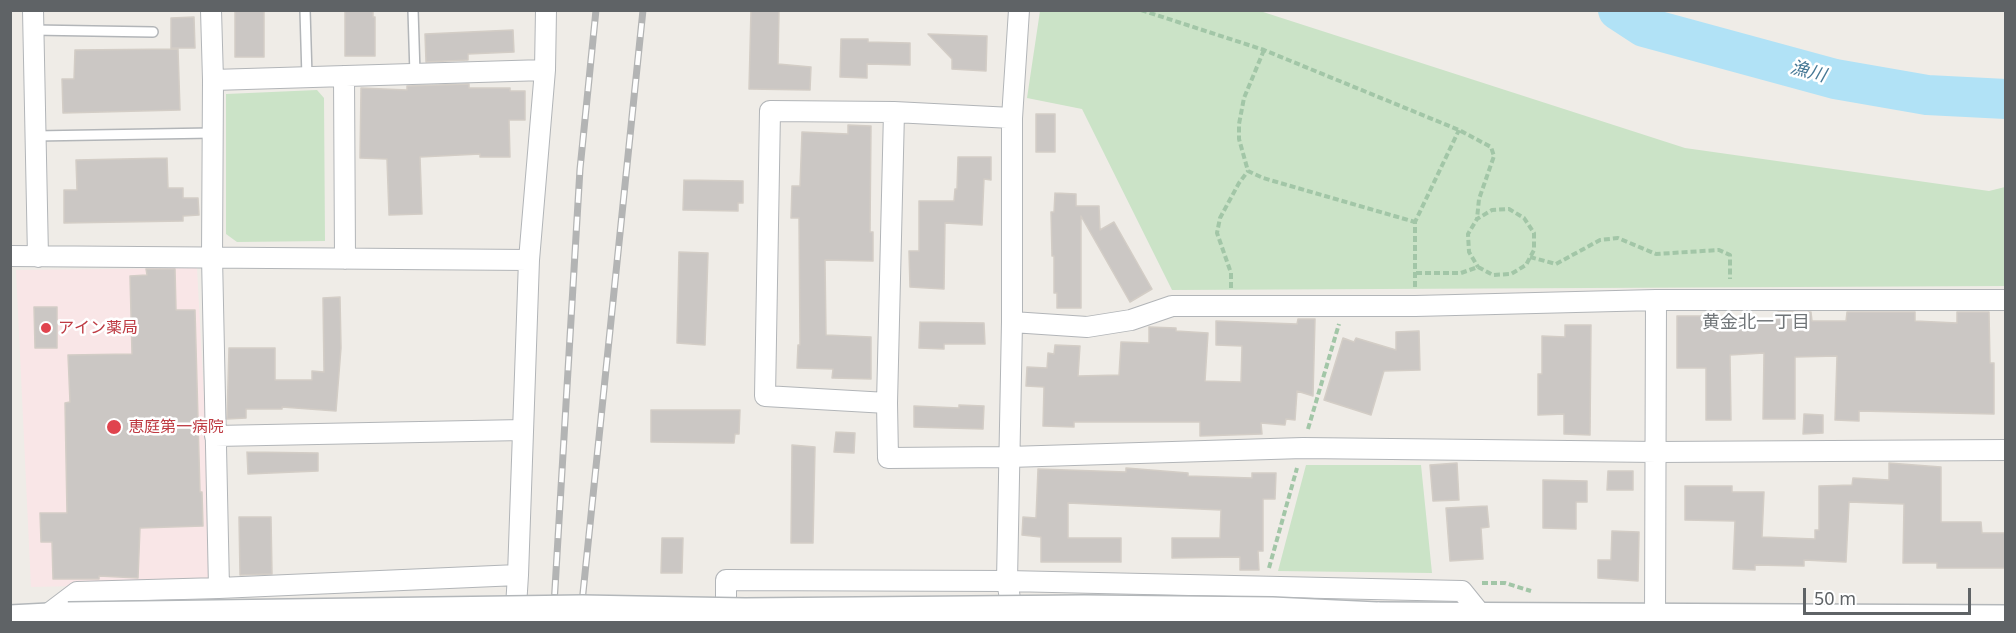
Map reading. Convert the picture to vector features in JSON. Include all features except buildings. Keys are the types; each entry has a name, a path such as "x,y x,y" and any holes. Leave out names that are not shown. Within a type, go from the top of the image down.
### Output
{"street":[{"path":"211,10 214,436 219,588"},
{"path":"515,622 528,260 545,70 546,10"},
{"path":"1014,622 1007,581 1012,322 1012,118 1019,10"},
{"path":"33,20 38,256"},
{"path":"213,80 545,70"},
{"path":"344,76 345,259"},
{"path":"887,403 765,396 770,111 894,112 1012,118"},
{"path":"894,112 887,403 888,458 1009,458 1303,448 1657,452 2006,450"},
{"path":"10,256 528,260"},
{"path":"1012,322 1087,327 1131,320 1172,306 1415,306 1656,300 2006,300"},
{"path":"1645,619 1657,452 1656,300"},
{"path":"214,436 523,430"},
{"path":"54,618 77,592 518,575"},
{"path":"726,622 726,579 1007,581 1462,591 1483,620"},
{"path":"10,620 582,609 746,612 1084,609 1272,611 1483,620 1941,621 2006,619"}],"lane":[{"path":"305,10 307,77"},
{"path":"413,10 415,74"},
{"path":"33,20 153,32"},
{"path":"35,136 212,133"}],"path":[{"path":"1141,10 1264,50 1459,130 1491,147 1494,156 1479,199 1477,219 1468,234 1469,252 1478,267 1493,275 1511,274 1526,265 1534,250 1534,232 1524,218 1509,209 1492,210 1477,219"},
{"path":"1248,171 1239,139 1239,124 1244,99 1264,50"},
{"path":"1415,306 1415,222 1459,130"},
{"path":"1248,171 1415,222"},
{"path":"1231,306 1231,273 1217,233 1220,218 1248,171"},
{"path":"1530,257 1556,264 1600,240 1618,238 1656,254 1719,250 1730,255 1729,301"},
{"path":"1416,273 1461,273 1478,267"},
{"path":"1267,579 1344,306"},
{"path":"1481,583 1505,583 1539,593"}],"shaded area":[{"name":"恵庭第一病院","path":"197,268 214,583 31,587 16,270"}],"green space":[{"path":"1040,11 1260,11 1685,148 1989,191 2005,187 2005,286 1172,290 1082,109 1027,98"},
{"path":"317,90 324,98 325,241 237,242 226,234 226,94"},
{"path":"1306,465 1421,465 1432,573 1278,571"}],"waterway":[{"name":"漁川","path":"1618,10 1644,27 1835,79 1927,95 2006,99"}],"railway":[{"path":"553,622 580,169 596,10"},
{"path":"580,622 643,10"}],"place":[{"name":"アイン薬局","path":"46,328"},
{"name":"恵庭第一病院","path":"114,427"}],"district":[{"name":"黄金北一丁目","path":"1756,323"}]}
